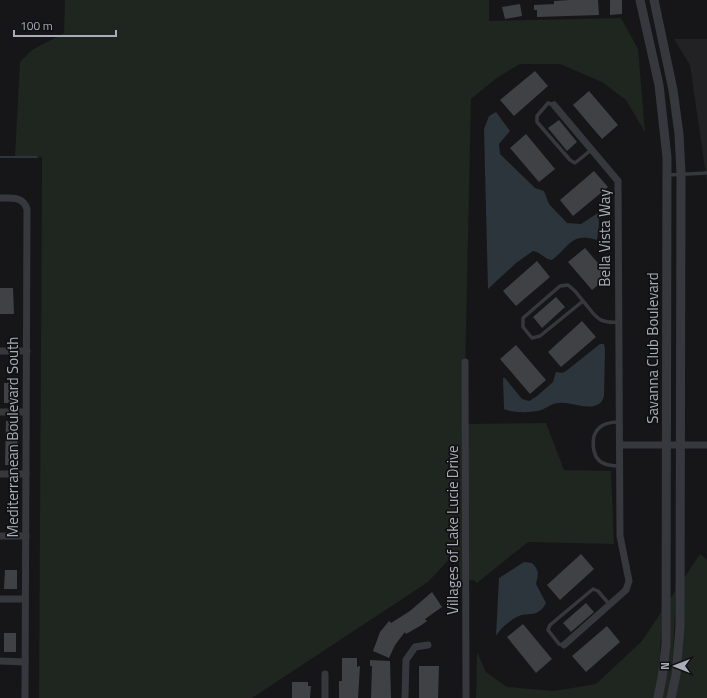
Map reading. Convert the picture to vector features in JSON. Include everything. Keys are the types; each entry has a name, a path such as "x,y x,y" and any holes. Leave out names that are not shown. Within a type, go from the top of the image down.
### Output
{"street":[{"name":"Savanna Club Boulevard","path":"640,0 661,98 666,142 667,175 666,645 658,698"},
{"name":"Savanna Club Boulevard","path":"654,0 673,90 679,134 681,173 680,626 676,675 671,698"},
{"name":"Bella Vista Way","path":"554,105 618,181 620,536 628,582 626,590 564,645"},
{"name":"Mediterranean Boulevard South","path":"0,198 18,199 22,201 27,209 26,536 24,599 25,698"},
{"path":"0,350 27,351"},
{"name":"Villages of Lake Lucie Drive","path":"466,362 466,698"},
{"path":"0,412 26,412"},
{"path":"620,445 707,445"},
{"path":"0,474 26,474"},
{"path":"0,536 26,536"},
{"path":"0,599 24,599"},
{"path":"405,698 406,660 415,647 428,645"},
{"path":"0,661 25,662"},
{"path":"325,674 325,698"}],"lane":[{"path":"554,105 548,104 537,116 537,122 570,160 576,163 592,149"},
{"path":"667,175 681,173 707,173"},
{"name":"Bella Vista Way","path":"583,301 540,336 532,338 523,327 523,318 560,286 568,285 576,291 602,322 619,322"},
{"path":"620,422 605,424 598,428 594,436 593,445 595,455 601,462 610,466 620,466"},
{"path":"564,645 559,644 548,630 550,624 593,589 598,591 610,605"}],"shaded area":[{"path":"65,0 489,0 489,21 621,18 638,49 645,132 626,100 602,82 560,64 520,64 498,77 471,99 464,424 546,423 564,470 611,471 614,544 528,542 477,583 474,580 460,581 458,550 428,582 252,698 39,698 42,157 15,156 20,62 32,50 64,33"},
{"path":"674,39 707,39 707,182 690,65"},
{"path":"496,112 510,131 499,144 500,154 535,188 544,191 549,204 567,223 581,224 598,213 599,224 597,240 589,238 576,239 552,260 533,251 516,263 488,289 484,129 489,116"},
{"path":"600,344 604,344 605,349 604,396 601,402 597,405 584,406 556,403 541,410 528,412 517,412 504,409 503,378 505,378 522,399 529,401 553,382 556,372 562,373 566,371"},
{"path":"700,554 707,560 707,698 675,698 684,578"},
{"path":"524,562 532,563 536,568 538,576 536,584 546,603 537,613 519,616 513,619 503,627 496,636 499,578"},
{"path":"676,590 672,675 667,698 662,698 670,599"},
{"path":"662,611 659,677 654,698 476,698 477,652 486,672 507,687 554,691 596,684 642,641"}],"building":[{"path":"598,0 599,15 537,17 537,10 534,10 534,5 554,4 554,1"},
{"path":"610,0 622,0 622,14 610,15"},
{"path":"520,4 522,16 505,19 502,7"},
{"path":"535,71 548,86 514,116 500,100"},
{"path":"589,91 618,125 602,139 573,105"},
{"path":"559,120 577,142 567,151 548,128"},
{"path":"526,134 555,169 539,182 510,148"},
{"path":"594,171 608,187 573,216 560,200"},
{"path":"585,248 609,276 592,290 568,262"},
{"path":"537,261 550,277 516,306 503,291"},
{"path":"0,288 13,288 14,314 0,314"},
{"path":"556,297 565,307 542,328 533,317"},
{"path":"582,321 596,337 561,367 548,352"},
{"path":"516,345 546,380 530,394 500,359"},
{"path":"4,383 17,383 17,403 4,403"},
{"path":"6,421 18,421 17,465 5,465"},
{"path":"581,554 594,569 560,600 547,585"},
{"path":"5,570 17,570 17,589 4,589"},
{"path":"432,592 442,607 425,619 427,621 420,626 406,634 405,632 395,645 389,658 373,651 380,632 389,621 391,623 410,611"},
{"path":"586,603 594,612 571,632 563,623"},
{"path":"523,624 552,659 536,673 507,637"},
{"path":"607,626 620,642 586,672 572,656"},
{"path":"4,633 16,633 16,652 4,652"},
{"path":"342,658 357,658 357,667 360,666 358,698 339,698 339,681 342,681"},
{"path":"370,660 390,661 391,698 371,698 372,666 370,666"},
{"path":"419,666 439,666 438,698 419,698"},
{"path":"292,682 308,682 308,686 311,686 310,698 292,698"}],"waterway":[{"path":"0,157 37,157"}]}
